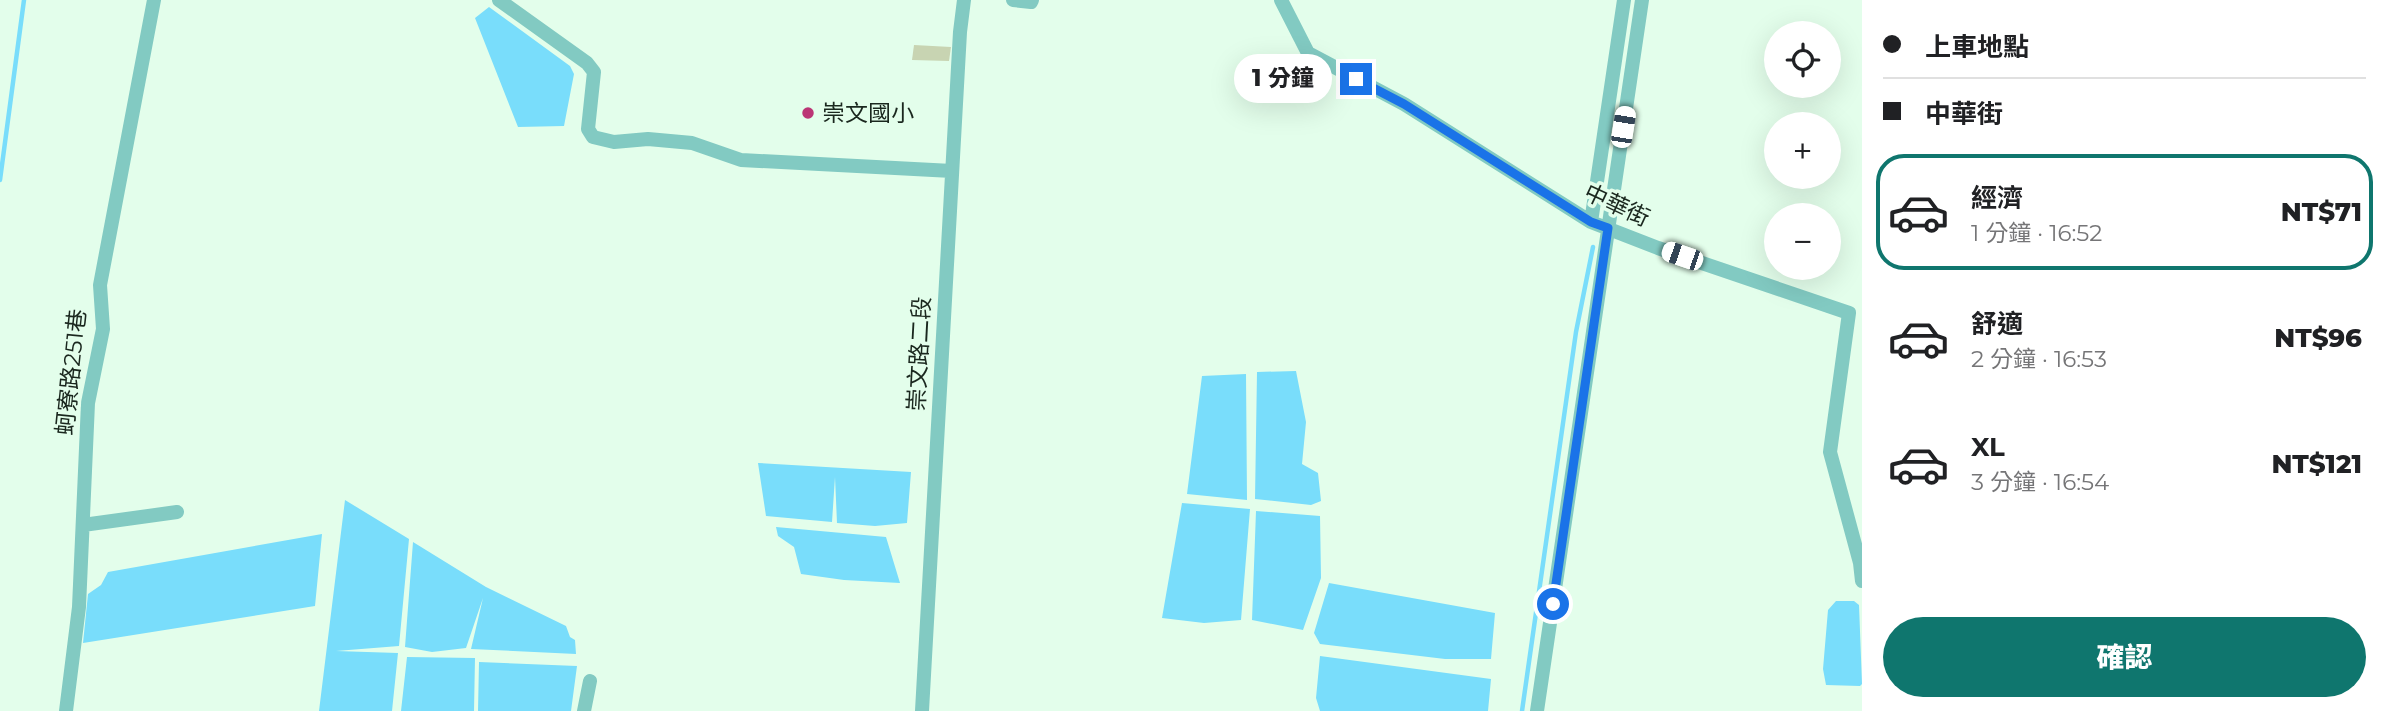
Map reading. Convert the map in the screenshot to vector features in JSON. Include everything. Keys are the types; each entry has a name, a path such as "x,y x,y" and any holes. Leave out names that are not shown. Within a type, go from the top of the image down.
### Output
{"street":[{"name":"蚵寮路251巷","path":"66,711 79,607 88,403 103,328 100,285 154,0"},
{"path":"499,0 587,63 594,72 588,129 593,137 614,142 648,139 692,143 741,160 952,171"},
{"name":"崇文路二段","path":"922,711 960,32 964,0"},
{"path":"1013,0 1032,0"},
{"name":"中華街","path":"1281,0 1308,53 1404,104 1591,222 1658,248 1849,313 1830,452 1860,563 1862,581"},
{"path":"1591,222 1625,0"},
{"path":"1537,711 1642,0"},
{"path":"83,526 177,512"},
{"path":"584,711 590,681"}],"water":[{"path":"489,7 570,66 574,74 564,126 518,127 475,18"},
{"path":"1296,371 1306,422 1302,464 1318,473 1321,501 1311,505 1255,499 1257,372"},
{"path":"1246,374 1247,500 1187,494 1202,376"},
{"path":"758,463 911,472 907,523 875,526 837,523 835,477 832,522 766,516"},
{"path":"345,500 409,539 399,646 336,651 398,653 392,711 319,711"},
{"path":"1182,503 1250,509 1241,620 1204,623 1162,618"},
{"path":"1256,511 1320,516 1321,578 1303,630 1252,620"},
{"path":"776,527 886,537 900,583 801,574 794,547 778,536"},
{"path":"322,534 315,606 83,643 88,594 101,585 108,572"},
{"path":"413,542 486,587 566,626 570,637 575,640 576,654 471,649 483,598 466,648 432,652 405,647"},
{"path":"1329,583 1495,613 1491,659 1445,659 1320,644 1314,633"},
{"path":"1836,601 1854,601 1859,605 1860,686 1826,685 1823,669 1828,610"},
{"path":"1320,656 1491,679 1488,711 1320,711 1316,698"},
{"path":"407,657 475,658 474,711 401,711"},
{"path":"479,662 577,666 571,711 478,711"}],"building":[{"path":"914,45 951,47 949,61 912,60"}],"waterway":[{"path":"0,180 24,0"},
{"path":"1522,711 1576,332 1593,247"}],"place":[{"name":"崇文國小","path":"808,113"}],"route":[{"path":"1356,79 1404,104 1591,222 1608,228 1553,604"}]}
